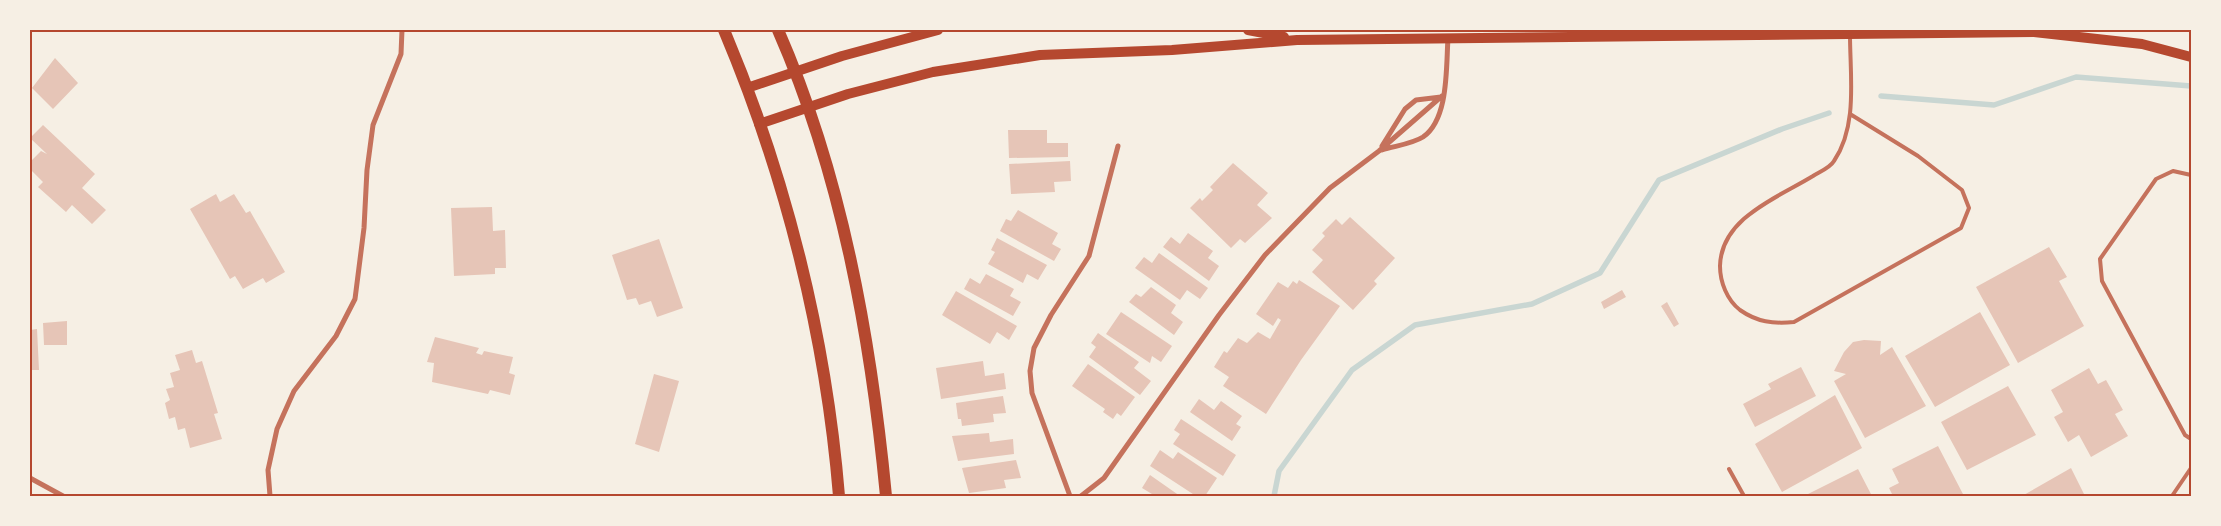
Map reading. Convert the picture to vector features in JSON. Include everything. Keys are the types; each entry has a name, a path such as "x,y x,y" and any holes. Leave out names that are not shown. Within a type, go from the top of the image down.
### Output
{"main road":[{"path":"724,30 747,88 792,226 814,325 834,432 839,496"},
{"path":"778,30 807,107 832,190 867,348 886,496"},
{"path":"747,88 794,71 938,30"},
{"path":"1248,30 1297,40"},
{"path":"759,124 807,107 933,72 998,60 1040,55 1172,50 1297,40 1448,33 2034,32 2142,44 2191,57"}],"street":[{"path":"270,496 268,470 277,429 294,391 336,336 355,299 364,228 367,170 373,125 401,54 402,30"},
{"path":"1379,151 1421,138 1428,132 1442,109 1442,96 1446,85 1448,33"},
{"path":"1379,151 1405,109 1416,100 1442,96"},
{"path":"1081,496 1104,478 1219,316 1265,255 1330,188 1379,151 1442,96"},
{"path":"1070,496 1032,393 1030,371 1034,348 1038,340 1051,315 1089,256 1118,146"},
{"path":"30,478 63,496"}],"lane":[{"path":"1850,31 1850,114 1845,143 1833,164 1739,221 1727,236 1720,254 1720,274 1726,293 1738,308 1755,319 1774,324 1794,322 1961,228 1969,208 1962,190 1918,156 1850,114"},
{"path":"2191,175 2173,171 2156,178 2100,259 2102,281 2185,435 2191,439"},
{"path":"2172,496 2191,468"},
{"path":"1729,469 1744,496"}],"building":[{"path":"55,58 78,83 53,109 32,88"},
{"path":"43,125 95,174 82,188 106,210 92,224 72,205 66,212 38,187 43,182 30,169 30,162 41,151 47,154 30,138"},
{"path":"1008,130 1047,130 1047,143 1068,143 1068,157 1009,158"},
{"path":"1070,161 1071,181 1054,182 1055,192 1011,194 1009,164"},
{"path":"1233,163 1268,193 1257,205 1272,218 1245,243 1240,239 1231,248 1190,208 1200,198 1202,201 1213,190 1210,187"},
{"path":"216,194 220,202 234,194 246,213 250,211 285,272 266,283 263,278 243,289 235,276 230,279 190,209"},
{"path":"492,207 493,231 505,230 506,268 495,268 495,274 454,276 451,208"},
{"path":"1018,210 1058,233 1052,244 1061,249 1054,261 1000,231 1006,219 1011,221"},
{"path":"1350,217 1395,258 1374,281 1377,284 1353,310 1312,272 1323,260 1312,250 1325,236 1322,233 1336,219 1342,225"},
{"path":"1188,233 1213,251 1208,258 1219,266 1209,281 1163,247 1171,237 1180,244"},
{"path":"997,238 1047,265 1038,280 1027,274 1023,283 988,264 995,252 991,250"},
{"path":"659,239 683,308 657,317 651,301 639,305 636,298 627,300 612,255"},
{"path":"2049,247 2067,277 2059,281 2084,326 2018,363 1976,287"},
{"path":"1159,253 1208,288 1200,299 1187,290 1180,300 1135,268 1144,257 1152,263"},
{"path":"986,274 1014,289 1010,296 1021,302 1013,316 964,289 970,278 980,284"},
{"path":"1299,280 1340,306 1301,360 1266,414 1223,386 1229,377 1214,367 1224,351 1227,353 1238,338 1247,343 1258,332 1270,339 1281,320 1278,318 1273,326 1256,314 1278,282 1288,288 1293,281 1297,284"},
{"path":"1151,287 1176,305 1171,313 1183,322 1174,335 1129,302 1136,294 1141,297"},
{"path":"1622,290 1626,297 1604,309 1601,302"},
{"path":"956,291 1017,326 1009,340 997,332 990,344 942,315"},
{"path":"1667,302 1679,324 1674,327 1661,306"},
{"path":"1121,312 1172,346 1161,362 1152,356 1150,363 1106,334"},
{"path":"1980,312 2010,365 1935,407 1905,356"},
{"path":"67,321 67,345 44,345 43,323"},
{"path":"37,329 39,370 30,370 30,330"},
{"path":"1098,333 1139,362 1134,368 1151,381 1140,395 1089,357 1096,347 1091,343"},
{"path":"435,337 479,348 476,353 482,355 484,351 513,357 509,373 515,375 510,395 490,390 488,394 432,382 434,363 427,362"},
{"path":"1864,340 1881,341 1880,355 1892,347 1926,406 1865,438 1834,381 1846,374 1834,371 1844,352 1853,342"},
{"path":"192,350 196,363 202,361 218,413 214,414 222,439 190,448 185,428 178,430 175,417 169,419 165,403 170,400 166,389 174,387 170,373 180,370 175,355"},
{"path":"983,361 985,376 1004,373 1006,389 941,399 936,368"},
{"path":"1088,364 1135,397 1121,416 1117,413 1113,419 1103,412 1105,409 1072,386"},
{"path":"1801,367 1816,396 1755,427 1743,404 1771,389 1768,384"},
{"path":"2089,368 2098,384 2106,380 2123,410 2115,414 2128,436 2091,457 2079,435 2068,442 2054,417 2063,412 2051,390"},
{"path":"654,374 679,381 659,452 635,444"},
{"path":"2008,386 2036,435 1967,470 1941,422"},
{"path":"1835,395 1862,448 1782,492 1755,444"},
{"path":"1003,396 1006,413 993,414 994,422 962,426 961,419 958,419 956,403"},
{"path":"1199,399 1214,410 1221,401 1242,416 1236,424 1241,427 1232,441 1190,412"},
{"path":"1181,419 1236,455 1223,476 1173,444 1180,434 1174,430"},
{"path":"989,433 990,442 1013,439 1014,454 958,461 952,436"},
{"path":"1938,446 1964,496 1893,496 1889,488 1899,483 1892,469"},
{"path":"1160,450 1173,459 1178,452 1217,478 1205,496 1200,494 1196,496 1150,466"},
{"path":"1016,460 1021,478 1004,480 1006,488 969,493 962,468"},
{"path":"2071,468 2085,496 2022,496"},
{"path":"1858,469 1872,496 1804,496"},
{"path":"1150,475 1180,496 1150,496 1152,494 1142,488"}],"waterway":[{"path":"1881,96 1994,105 2076,77 2191,86"},
{"path":"1274,496 1279,471 1352,370 1415,325 1532,304 1600,273 1659,180 1782,129 1829,113"}]}
